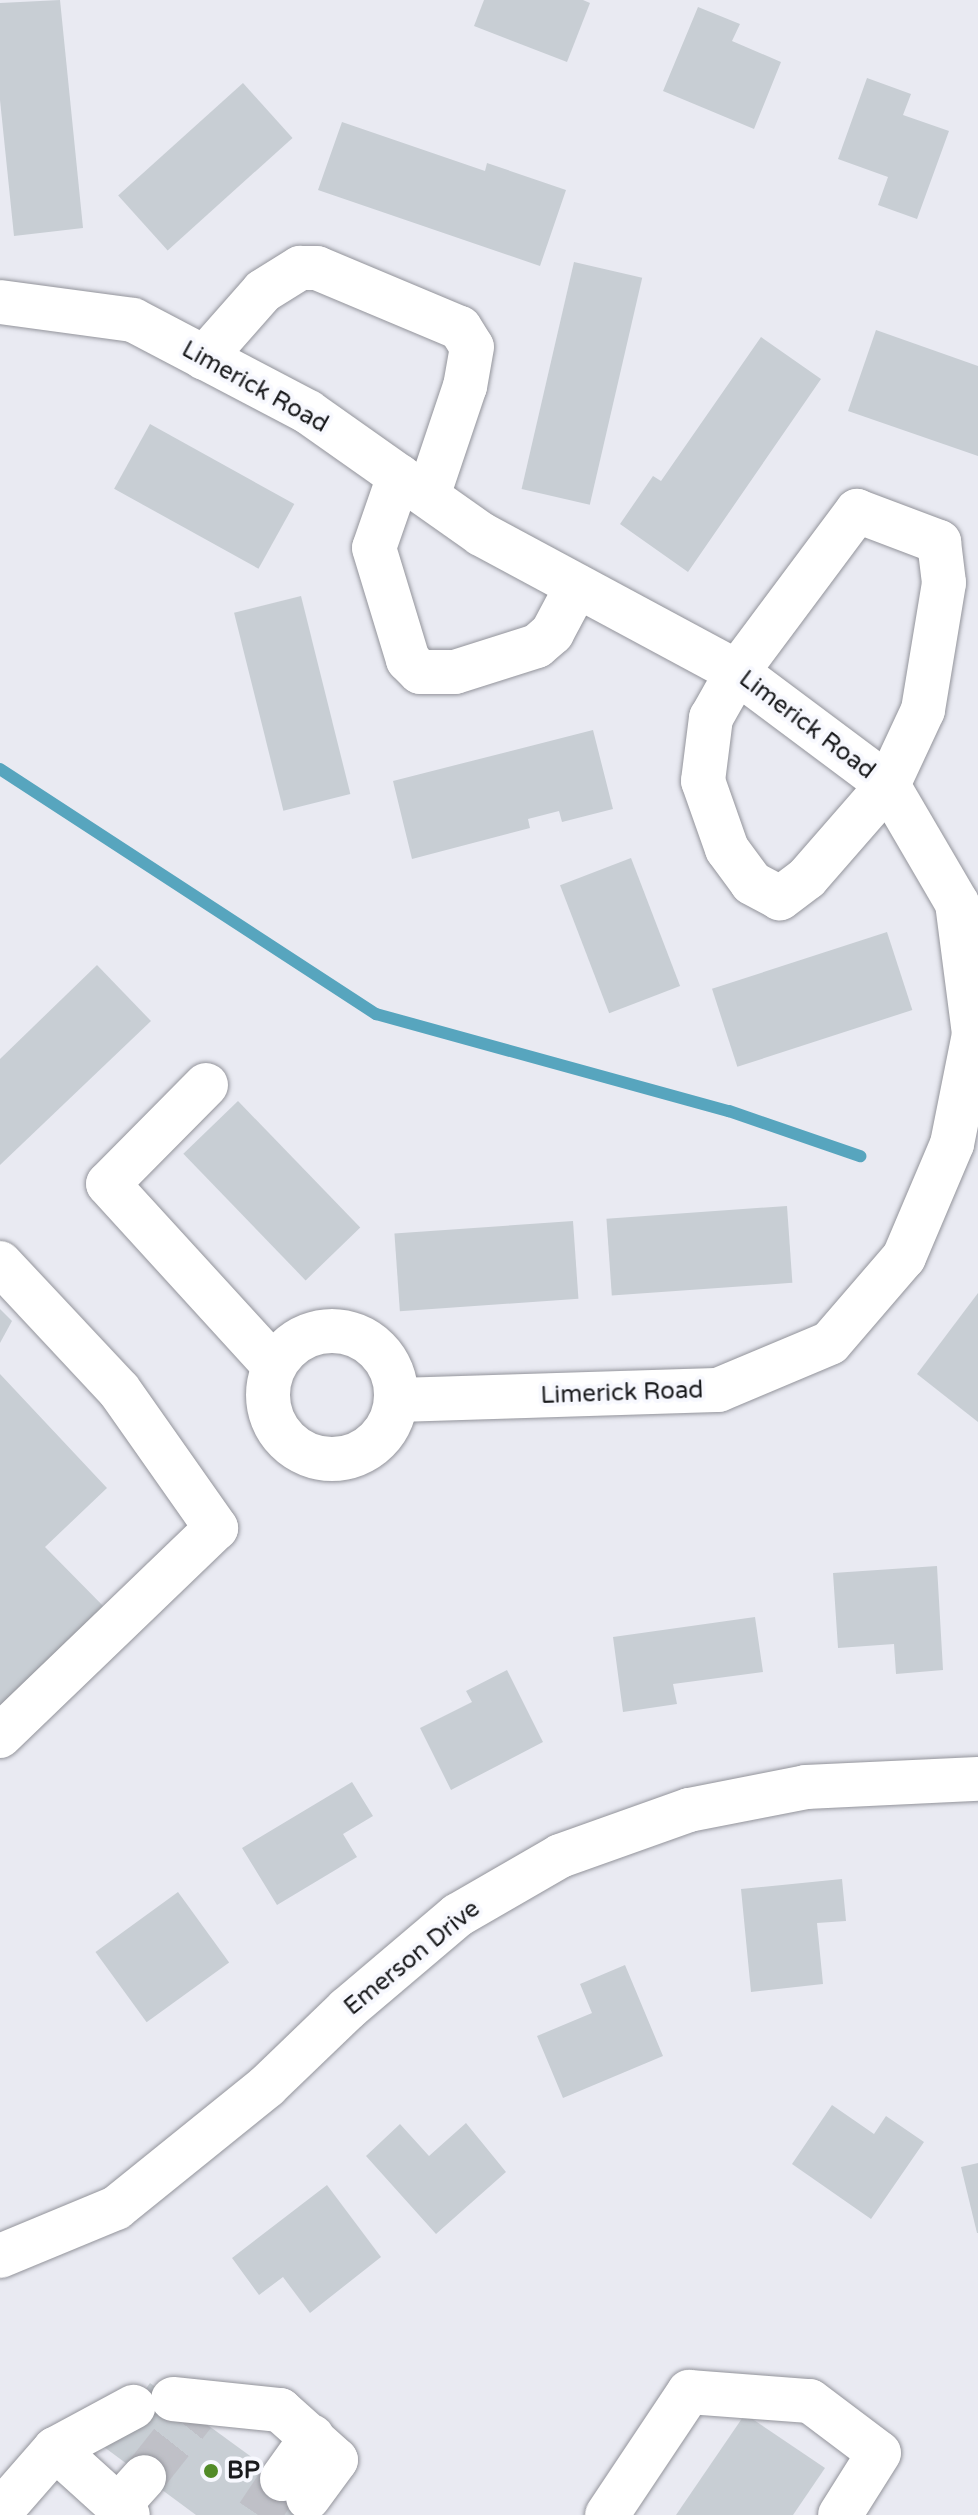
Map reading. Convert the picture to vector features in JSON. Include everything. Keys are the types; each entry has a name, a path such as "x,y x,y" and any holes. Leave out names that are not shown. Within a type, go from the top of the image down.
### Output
{"street":[{"path":"204,358 263,291 300,268 317,268 460,328 472,347 465,386 413,486 374,548 408,660 420,672 455,672 537,646 552,633 577,586"},
{"name":"Limerick Road","path":"0,302 133,320 308,412 481,534 737,672 888,785 957,903 974,1034 952,1144 904,1257 830,1343 718,1390 396,1400"},
{"path":"857,511 939,542 944,583 923,710 888,785 807,878 780,898 752,883 727,849 703,781 711,718 737,672 857,511"},
{"path":"206,1085 108,1184 274,1366"},
{"path":"0,1263 119,1390 216,1528 0,1736"},
{"path":"312,1334 348,1334 380,1353 393,1375 396,1400 389,1424 374,1445 352,1457 327,1460 303,1454 283,1438 271,1416 267,1391 274,1366 289,1346 312,1334"},
{"name":"Emerson Drive","path":"0,2256 116,2208 267,2086 347,2009 458,1915 560,1856 689,1810 806,1787 978,1779"},
{"path":"607,2515 689,2392 810,2401 879,2453 840,2515"},
{"path":"0,2512 55,2449 177,2405 280,2410 336,2460 295,2488"},
{"path":"55,2449 131,2499"}],"building":[{"path":"60,0 83,228 14,236 0,100 0,3"},
{"path":"484,0 583,0 590,3 567,62 474,26"},
{"path":"698,7 740,24 732,41 781,62 754,129 663,91"},
{"path":"867,78 911,94 903,115 949,131 917,219 878,205 888,177 838,159"},
{"path":"243,83 293,138 168,250 118,195"},
{"path":"342,122 485,171 487,163 566,190 540,266 318,190"},
{"path":"574,262 642,278 590,505 522,489"},
{"path":"876,330 978,366 978,456 848,411"},
{"path":"761,337 821,379 688,572 620,524 653,476 661,481"},
{"path":"150,424 294,504 258,569 114,489"},
{"path":"301,596 350,794 283,811 234,613"},
{"path":"593,730 613,809 562,822 559,811 528,819 530,828 412,859 393,781"},
{"path":"631,858 680,986 609,1013 560,885"},
{"path":"887,932 912,1010 737,1067 712,989"},
{"path":"97,965 151,1021 0,1165 0,1059"},
{"path":"238,1101 360,1228 306,1280 183,1154"},
{"path":"787,1206 792,1283 612,1295 606,1219"},
{"path":"573,1221 578,1299 400,1311 394,1233"},
{"path":"978,1293 978,1422 917,1374"},
{"path":"0,1309 12,1321 0,1343"},
{"path":"0,1374 107,1488 45,1547 112,1615 0,1722"},
{"path":"937,1566 943,1670 896,1674 894,1644 838,1648 833,1573"},
{"path":"755,1617 763,1672 673,1684 677,1704 623,1712 613,1637"},
{"path":"507,1670 543,1742 451,1790 420,1728 472,1702 466,1691"},
{"path":"352,1782 373,1816 343,1834 357,1857 277,1905 242,1848"},
{"path":"842,1879 846,1921 817,1923 823,1984 751,1992 741,1889"},
{"path":"178,1892 229,1962 147,2022 95,1952"},
{"path":"625,1965 663,2056 563,2098 537,2036 592,2013 580,1984"},
{"path":"832,2105 874,2134 886,2116 924,2142 871,2219 792,2164"},
{"path":"466,2123 506,2172 436,2234 366,2156 400,2124 429,2156"},
{"path":"978,2163 978,2233 977,2233 961,2167"},
{"path":"327,2185 381,2257 310,2313 283,2277 259,2295 232,2258"},
{"path":"150,2383 308,2498 307,2515 196,2515 104,2447"},
{"path":"745,2414 825,2468 793,2515 676,2515"}],"waterway":[{"path":"0,769 376,1014 729,1111 860,1156"}],"tunnel":[{"path":"144,2477 194,2414"},
{"path":"258,2515 282,2479"}],"place":[{"name":"BP","path":"211,2471"}]}
